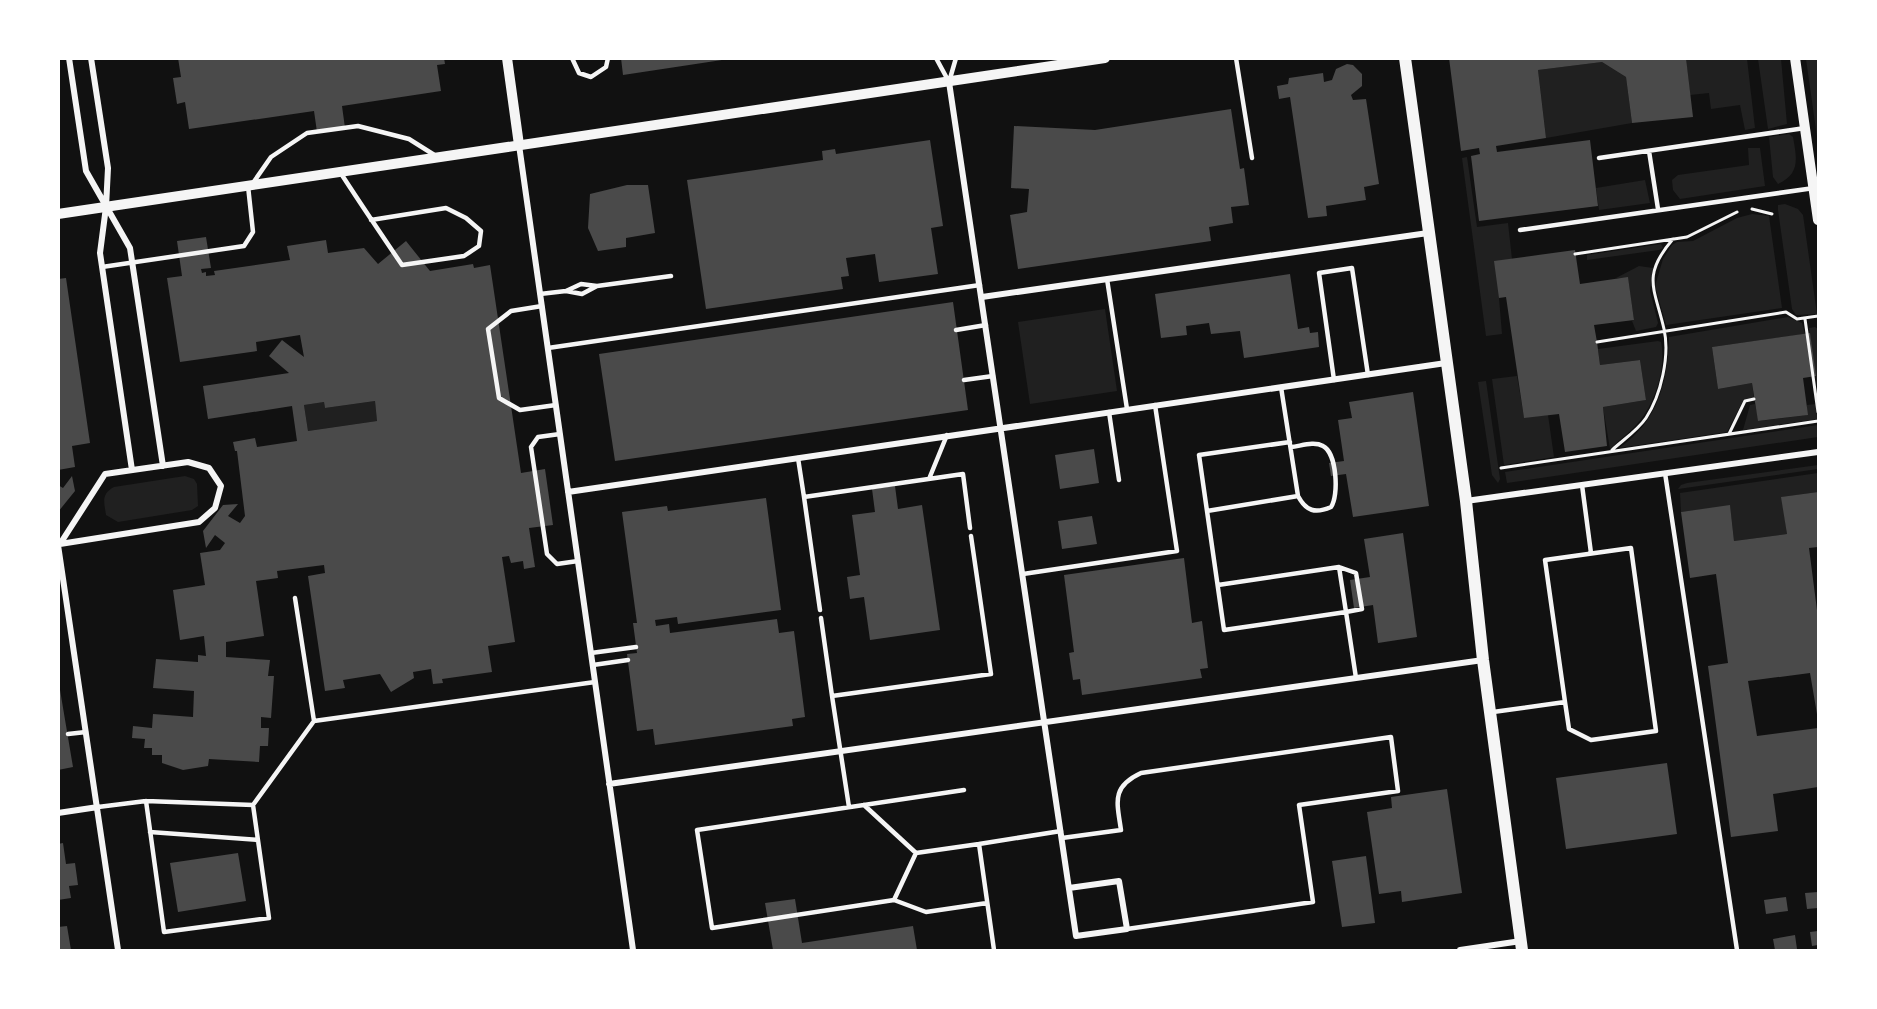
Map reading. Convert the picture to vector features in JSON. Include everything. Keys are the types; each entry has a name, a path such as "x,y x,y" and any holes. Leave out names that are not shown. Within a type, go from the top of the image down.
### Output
{"main road":[{"path":"1405,58 1466,501 1483,660 1522,946"}],"street":[{"path":"69,58 86,171 130,248 163,466"},
{"path":"92,58 108,168 100,253 132,470"},
{"path":"507,58 633,951"},
{"path":"58,214 949,82 1072,61 1105,58"},
{"path":"1795,58 1815,180 1818,220"},
{"path":"949,82 1076,936 1126,929 1119,881 1069,888"},
{"path":"982,297 1428,233"},
{"path":"568,492 1446,363"},
{"path":"1466,501 1818,452"},
{"path":"59,544 199,522 209,516 218,502 221,486 209,468 188,462 105,474 59,544 118,951"},
{"path":"609,784 1483,660"},
{"path":"58,813 98,807"},
{"path":"1460,951 1522,946"}],"lane":[{"path":"572,58 579,73 591,77 606,67 608,58"},
{"path":"936,58 949,82"},
{"path":"949,82 956,58"},
{"path":"1236,58 1252,158"},
{"path":"102,267 244,246 254,232 249,185 271,158 307,133 358,126 409,139 438,158"},
{"path":"1599,158 1805,128"},
{"path":"1649,151 1658,209"},
{"path":"340,172 371,220 402,265 464,256 478,246 481,239 481,231 476,225 446,208 371,220"},
{"path":"1520,230 1658,209 1815,180"},
{"path":"1334,380 1319,273 1352,268 1368,375"},
{"path":"566,291 581,284 597,286 671,276"},
{"path":"1107,279 1126,409"},
{"path":"548,348 980,285"},
{"path":"540,294 566,291 582,294 597,286"},
{"path":"542,306 511,311 489,329 499,398 520,410 556,405"},
{"path":"956,330 986,326"},
{"path":"964,380 993,376"},
{"path":"1218,585 1339,567 1356,573 1362,609 1224,630 1199,455 1290,444 1317,443 1326,447 1331,454 1337,493 1334,502 1321,512 1304,507 1298,496 1290,444 1281,387"},
{"path":"1023,574 1177,551 1155,405"},
{"path":"1109,412 1119,480"},
{"path":"560,434 538,437 531,447 547,554 557,564 578,561"},
{"path":"928,479 947,435"},
{"path":"798,458 820,610"},
{"path":"1665,473 1737,951"},
{"path":"804,497 963,474 970,528"},
{"path":"1582,485 1591,553"},
{"path":"1207,511 1298,496"},
{"path":"832,696 991,674 971,536"},
{"path":"1630,548 1656,731 1592,740 1569,729 1565,702 1545,560 1630,548"},
{"path":"1339,567 1356,678"},
{"path":"146,801 164,932 269,918 253,805 314,722 295,598"},
{"path":"821,618 849,807"},
{"path":"591,653 636,647"},
{"path":"593,665 628,660"},
{"path":"314,722 595,682"},
{"path":"1490,713 1565,702"},
{"path":"68,734 87,731"},
{"path":"916,853 978,844 1121,830 1116,798 1124,783 1141,773 1390,737 1398,791 1299,805 1313,902 1126,929"},
{"path":"964,790 697,830 712,928 894,900 926,912 987,903"},
{"path":"98,807 146,801 253,805"},
{"path":"864,805 916,853"},
{"path":"150,832 258,840"},
{"path":"978,844 994,951"},
{"path":"894,900 916,853"}],"path":[{"path":"1575,254 1687,237 1740,210"},
{"path":"1746,210 1772,214"},
{"path":"1611,451 1646,419 1665,367 1665,331 1652,286 1654,269 1673,239"},
{"path":"1597,342 1786,312 1797,320 1818,316"},
{"path":"1805,318 1818,412"},
{"path":"1728,434 1745,401 1755,399"},
{"path":"1501,468 1818,422"}],"shaded area":[{"path":"1686,59 1747,59 1755,128 1745,130 1740,105 1711,109 1709,93 1690,95"},
{"path":"1758,59 1781,59 1787,124 1768,129"},
{"path":"1806,59 1818,59 1818,142 1817,137"},
{"path":"1602,62 1626,77 1632,123 1546,138 1538,70"},
{"path":"1789,134 1793,137 1795,165 1790,176 1778,184 1773,177 1769,137"},
{"path":"1748,148 1760,148 1765,186 1680,199 1673,190 1672,180 1678,175 1749,165"},
{"path":"1467,157 1477,227 1508,223 1512,259 1499,298 1502,334 1486,336 1462,158"},
{"path":"1645,180 1650,203 1599,210 1596,188"},
{"path":"1785,204 1798,209 1803,215 1817,314 1796,315 1792,309 1778,210 1778,205"},
{"path":"1752,214 1769,216 1782,308 1666,325 1655,286 1663,259 1672,245 1677,242 1693,241 1737,218"},
{"path":"1661,244 1663,248 1659,250 1587,260 1587,255"},
{"path":"1639,266 1653,268 1650,291 1658,323 1656,327 1636,331 1632,321 1634,320 1628,278 1616,278"},
{"path":"1105,309 1117,391 1030,404 1018,322"},
{"path":"1788,317 1802,323 1805,334 1712,347 1718,389 1752,383 1754,399 1743,401 1727,432 1619,448 1632,438 1652,413 1663,385 1669,337"},
{"path":"1809,328 1818,329 1818,394"},
{"path":"1661,342 1662,360 1653,399 1640,420 1610,449 1603,407 1646,400 1640,360 1600,365 1598,349"},
{"path":"1517,376 1524,417 1548,415 1554,457 1504,465 1492,379"},
{"path":"1486,381 1500,479 1498,483 1492,475 1478,382"},
{"path":"375,401 377,421 308,431 304,405 324,402 325,408"},
{"path":"1755,404 1759,421 1807,415 1807,405 1816,404 1818,419 1743,430 1750,405"},
{"path":"1818,425 1818,437 1507,483 1505,472"},
{"path":"1818,465 1818,469 1678,489 1687,483"},
{"path":"1818,473 1818,492 1782,497 1787,534 1734,541 1730,506 1681,512 1680,493"},
{"path":"185,476 194,479 197,484 198,506 192,510 118,522 106,515 105,496 114,487"}],"building":[{"path":"178,58 444,58 445,64 437,65 441,91 342,106 345,128 317,132 314,111 189,129 185,102 177,104 173,78 181,77"},
{"path":"621,58 722,58 722,60 623,75"},
{"path":"1449,58 1686,58 1693,117 1632,123 1626,77 1602,62 1538,70 1546,138 1496,146 1497,152 1590,140 1598,206 1479,221 1471,156 1480,154 1479,148 1461,151"},
{"path":"1347,64 1353,65 1362,74 1362,86 1351,95 1353,100 1366,99 1379,184 1364,187 1366,200 1326,206 1327,216 1308,218 1290,97 1279,99 1277,86 1288,84 1289,78 1323,73 1324,82 1332,80 1336,69"},
{"path":"1231,109 1240,169 1244,168 1249,205 1231,207 1233,223 1209,227 1211,241 1018,269 1010,215 1027,212 1029,189 1011,188 1014,126 1095,130"},
{"path":"930,140 943,226 931,228 938,274 879,282 875,254 846,258 849,276 841,277 843,289 706,309 687,180 823,160 822,151 835,149 836,154"},
{"path":"627,185 648,185 655,233 626,238 626,247 598,251 588,228 590,194"},
{"path":"206,237 211,268 201,269 202,273 206,272 206,276 215,275 214,271 290,260 287,246 326,240 328,253 364,248 378,264 406,241 430,271 473,264 474,268 490,265 521,473 545,469 553,525 529,528 535,567 524,569 523,561 511,563 509,556 502,557 515,642 488,646 492,672 442,679 443,683 433,684 431,669 413,672 414,678 391,692 380,674 343,680 345,688 325,691 308,576 325,573 324,565 277,571 278,578 256,581 264,636 226,642 226,657 270,660 268,676 274,676 271,718 261,717 261,728 269,728 268,746 260,746 259,762 209,759 208,766 183,770 162,763 162,755 152,755 152,748 144,748 145,739 132,738 133,726 152,728 153,714 193,717 194,691 153,688 156,659 198,662 198,655 206,656 204,636 180,640 173,590 205,585 200,553 220,550 225,543 215,535 206,548 203,531 223,505 238,504 228,516 240,523 245,516 237,451 235,451 233,442 255,438 257,447 297,441 292,406 208,419 203,386 289,373 269,356 282,340 304,357 300,335 256,342 257,351 180,362 167,278 182,276 177,241","holes":["375,401 377,421 308,431 304,405 324,402 325,408"]},
{"path":"1575,250 1580,284 1628,277 1634,320 1594,325 1600,365 1640,360 1646,400 1603,407 1607,446 1565,452 1559,414 1524,418 1506,297 1499,298 1494,261"},
{"path":"1290,274 1298,329 1309,327 1310,333 1318,332 1319,347 1244,358 1240,331 1211,334 1209,323 1186,326 1187,335 1161,338 1155,294"},
{"path":"66,278 90,443 72,446 75,467 58,470 58,279"},
{"path":"953,302 968,410 615,461 599,354"},
{"path":"1810,333 1816,376 1803,378 1808,415 1758,421 1752,383 1718,389 1712,347"},
{"path":"1413,392 1429,506 1353,517 1346,474 1331,476 1329,463 1344,461 1338,420 1352,418 1349,402"},
{"path":"1094,449 1099,483 1060,489 1055,455"},
{"path":"72,476 75,491 58,512 58,485 63,488"},
{"path":"895,486 898,509 922,505 940,630 870,640 864,597 850,599 847,577 860,575 852,515 875,512 872,489"},
{"path":"1818,492 1818,547 1809,548 1818,618 1818,720 1810,673 1748,681 1757,736 1818,728 1818,787 1773,794 1778,831 1731,837 1708,666 1728,663 1716,574 1690,578 1681,512 1730,505 1734,541 1787,534 1781,497"},
{"path":"766,498 781,610 678,624 677,617 655,620 656,626 669,624 670,633 777,619 779,633 794,631 805,717 792,719 793,726 655,745 653,729 637,731 627,654 637,653 633,623 637,623 622,512 667,506 668,511"},
{"path":"1092,516 1097,544 1062,549 1058,521"},
{"path":"1403,533 1417,637 1378,643 1373,605 1354,608 1350,580 1370,577 1364,539"},
{"path":"1184,558 1192,623 1202,621 1208,668 1200,669 1202,678 1082,695 1080,679 1073,680 1069,653 1074,652 1064,575"},
{"path":"58,678 73,767 58,770"},
{"path":"1667,763 1677,834 1566,849 1556,778"},
{"path":"1447,789 1462,893 1402,902 1401,891 1379,894 1367,812 1392,808 1391,797"},
{"path":"63,843 66,864 75,863 78,885 69,886 71,898 58,900 58,844"},
{"path":"238,853 246,901 178,912 170,863"},
{"path":"1366,856 1375,923 1342,927 1332,861"},
{"path":"1818,892 1818,908 1807,909 1805,893"},
{"path":"1786,897 1788,911 1766,914 1764,900"},
{"path":"795,899 802,943 913,926 917,950 773,950 765,903"},
{"path":"67,926 71,950 58,950 58,927"},
{"path":"1818,931 1818,945 1812,946 1810,932"},
{"path":"1795,935 1797,949 1775,950 1773,939"}]}
